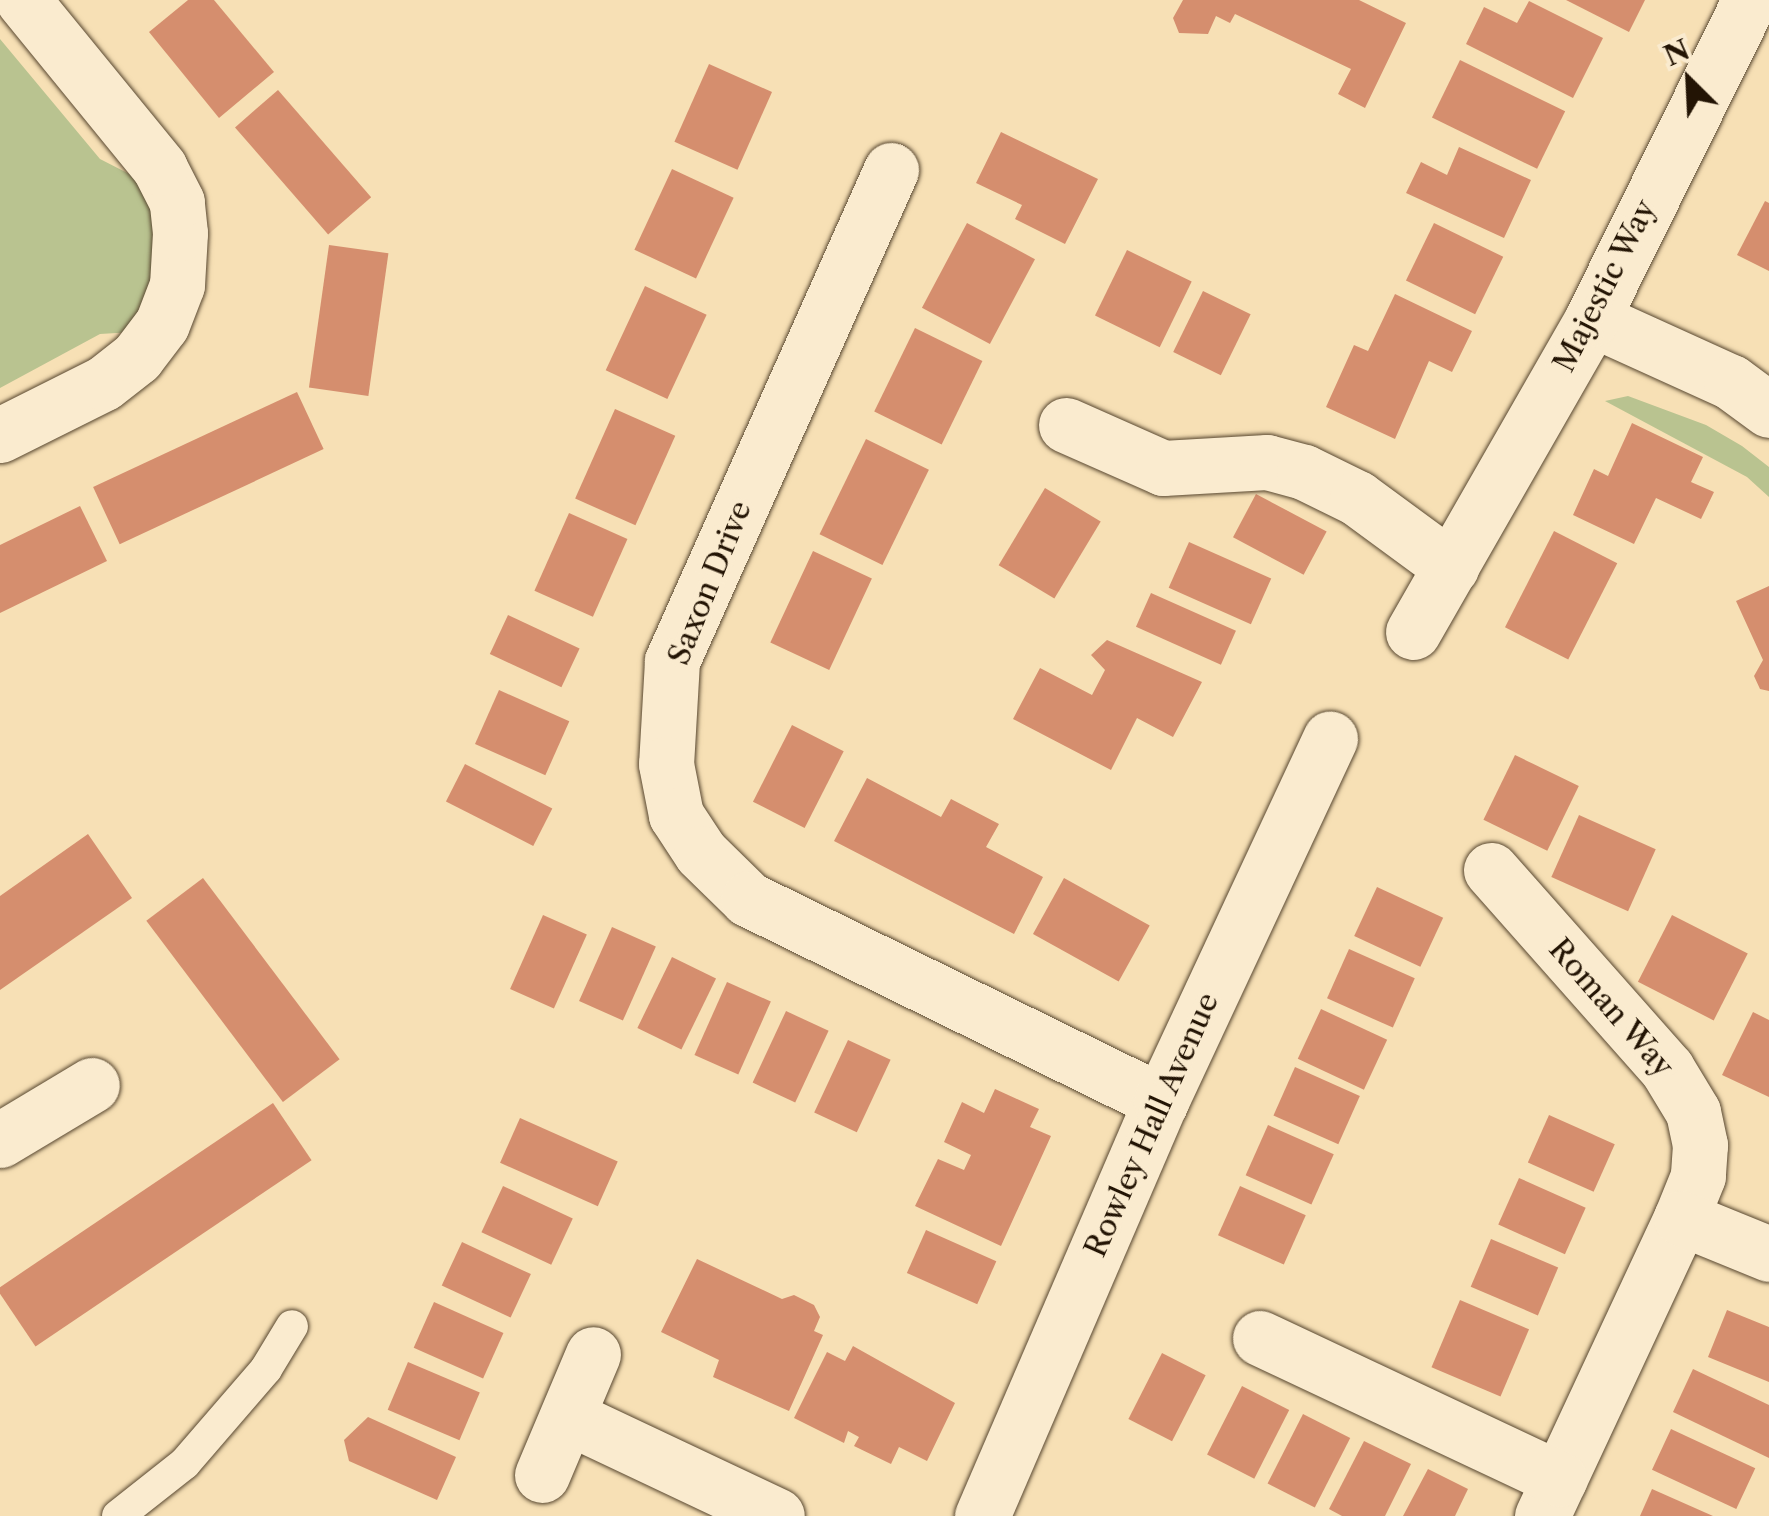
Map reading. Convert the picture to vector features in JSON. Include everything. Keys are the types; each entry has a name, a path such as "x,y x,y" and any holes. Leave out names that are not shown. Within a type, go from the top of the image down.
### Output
{"street":[{"path":"0,434 104,383 137,357 162,324 176,285 180,233 176,202 160,168 23,0"},
{"name":"Majestic Way","path":"1413,632 1592,319 1750,0"},
{"name":"Saxon Drive","path":"891,170 672,661 666,764 676,816 702,853 748,899 1160,1101"},
{"path":"1592,319 1731,382 1769,410"},
{"path":"1066,426 1162,468 1267,462 1304,472 1358,498 1450,567"},
{"name":"Rowley Hall Avenue","path":"982,1516 1160,1101 1330,738"},
{"name":"Roman Way","path":"1260,1338 1550,1498 1698,1176 1693,1112 1667,1069 1491,870"},
{"path":"0,1140 92,1086"},
{"path":"1681,1218 1769,1254"},
{"path":"542,1474 594,1354"},
{"path":"568,1417 777,1516"}],"lane":[{"path":"118,1516 185,1463 266,1370 292,1326"}],"green space":[{"path":"0,39 100,159 143,181 161,249 133,332 100,334 0,388"},
{"path":"1628,396 1706,425 1742,446 1769,467 1769,497 1747,477 1605,401"}],"building":[{"path":"188,0 214,0 274,72 219,118 149,32"},
{"path":"1183,0 1359,0 1406,23 1365,108 1338,94 1351,69 1235,14 1230,23 1216,16 1208,34 1179,33 1173,18"},
{"path":"1566,0 1645,0 1629,32"},
{"path":"1529,1 1603,38 1573,98 1466,44 1484,7 1517,23"},
{"path":"1460,60 1565,111 1537,169 1432,118"},
{"path":"709,64 772,92 737,170 674,142"},
{"path":"278,90 371,197 328,235 235,127"},
{"path":"1001,132 1098,179 1065,244 1015,219 1022,205 976,183"},
{"path":"1459,147 1531,180 1504,238 1406,193 1421,162 1447,175"},
{"path":"672,169 734,198 696,278 634,250"},
{"path":"1765,201 1769,203 1769,271 1737,255"},
{"path":"967,223 1035,259 990,344 922,308"},
{"path":"1434,223 1503,257 1475,314 1406,281"},
{"path":"329,245 388,253 368,396 309,388"},
{"path":"1127,250 1192,282 1160,347 1095,316"},
{"path":"645,286 707,315 667,399 606,370"},
{"path":"1203,291 1251,314 1221,375 1173,352"},
{"path":"1395,294 1472,331 1452,372 1429,361 1395,439 1326,407 1354,345 1368,351"},
{"path":"915,328 982,361 942,444 874,412"},
{"path":"297,392 324,449 120,544 93,487"},
{"path":"615,409 675,436 635,525 575,499"},
{"path":"1632,423 1703,457 1691,482 1714,492 1701,519 1656,498 1634,544 1573,515 1594,469 1608,476"},
{"path":"866,439 929,470 882,565 820,534"},
{"path":"1045,488 1101,521 1054,599 999,565"},
{"path":"1256,494 1327,532 1304,575 1233,537"},
{"path":"80,506 107,561 0,613 0,545"},
{"path":"569,513 627,539 593,617 534,591"},
{"path":"1554,531 1617,563 1568,659 1505,627"},
{"path":"1189,542 1271,579 1251,624 1169,588"},
{"path":"813,551 872,578 829,670 770,643"},
{"path":"1769,586 1769,691 1760,689 1754,676 1763,660 1736,601"},
{"path":"1151,593 1236,631 1221,665 1136,627"},
{"path":"508,615 580,648 561,687 490,654"},
{"path":"1107,640 1202,682 1173,737 1137,718 1111,770 1013,719 1040,668 1092,695 1105,670 1091,655"},
{"path":"499,690 569,721 545,775 475,744"},
{"path":"792,725 844,751 805,828 753,802"},
{"path":"1515,755 1579,786 1547,851 1483,820"},
{"path":"465,764 552,808 533,846 446,801"},
{"path":"867,778 941,817 951,799 999,824 986,847 1043,877 1014,934 834,841"},
{"path":"1579,815 1656,849 1628,911 1551,877"},
{"path":"88,834 132,898 0,990 0,896"},
{"path":"203,878 340,1059 283,1102 146,921"},
{"path":"1064,878 1150,926 1119,981 1033,934"},
{"path":"1377,887 1443,918 1420,967 1354,936"},
{"path":"543,915 587,935 554,1009 510,989"},
{"path":"1672,915 1748,954 1714,1020 1638,982"},
{"path":"612,927 656,947 623,1021 579,1001"},
{"path":"1349,949 1415,978 1393,1028 1327,998"},
{"path":"672,957 716,978 681,1049 637,1028"},
{"path":"727,982 771,1002 738,1075 694,1055"},
{"path":"1321,1009 1387,1040 1364,1090 1298,1059"},
{"path":"786,1011 829,1031 795,1102 753,1083"},
{"path":"1753,1012 1769,1020 1769,1097 1722,1075"},
{"path":"848,1040 891,1060 857,1132 814,1113"},
{"path":"1295,1067 1360,1096 1338,1144 1273,1115"},
{"path":"995,1089 1039,1109 1030,1127 1051,1136 1001,1246 915,1206 938,1159 964,1170 971,1155 944,1142 962,1102 984,1113"},
{"path":"273,1103 312,1160 36,1346 0,1294 0,1287"},
{"path":"1549,1115 1615,1144 1594,1192 1528,1163"},
{"path":"520,1118 618,1162 598,1206 500,1163"},
{"path":"1268,1125 1334,1154 1311,1205 1246,1175"},
{"path":"1519,1178 1586,1208 1565,1254 1498,1225"},
{"path":"503,1186 573,1219 551,1265 481,1232"},
{"path":"1240,1186 1306,1215 1284,1265 1218,1235"},
{"path":"926,1230 996,1261 977,1304 907,1273"},
{"path":"1491,1239 1558,1268 1538,1315 1471,1287"},
{"path":"462,1242 531,1274 511,1318 442,1286"},
{"path":"697,1259 782,1299 794,1295 814,1305 820,1317 814,1331 823,1335 789,1411 713,1377 719,1360 661,1332"},
{"path":"1460,1300 1529,1329 1501,1397 1431,1367"},
{"path":"434,1302 503,1333 483,1379 414,1348"},
{"path":"1727,1310 1769,1327 1769,1382 1708,1357"},
{"path":"853,1346 955,1403 927,1461 899,1447 891,1464 854,1446 859,1437 848,1431 844,1443 794,1418 827,1352 845,1361"},
{"path":"1162,1353 1206,1375 1172,1441 1128,1419"},
{"path":"408,1362 480,1392 459,1440 388,1410"},
{"path":"1693,1369 1769,1405 1769,1458 1673,1412"},
{"path":"1242,1386 1289,1410 1254,1479 1207,1455"},
{"path":"1303,1414 1350,1438 1315,1508 1268,1483"},
{"path":"368,1417 456,1457 437,1500 349,1461 344,1440"},
{"path":"1671,1429 1755,1468 1736,1509 1652,1470"},
{"path":"1364,1441 1411,1464 1385,1516 1342,1516 1329,1509"},
{"path":"1428,1469 1468,1489 1455,1516 1403,1516"},
{"path":"1652,1489 1713,1516 1640,1516"}]}
